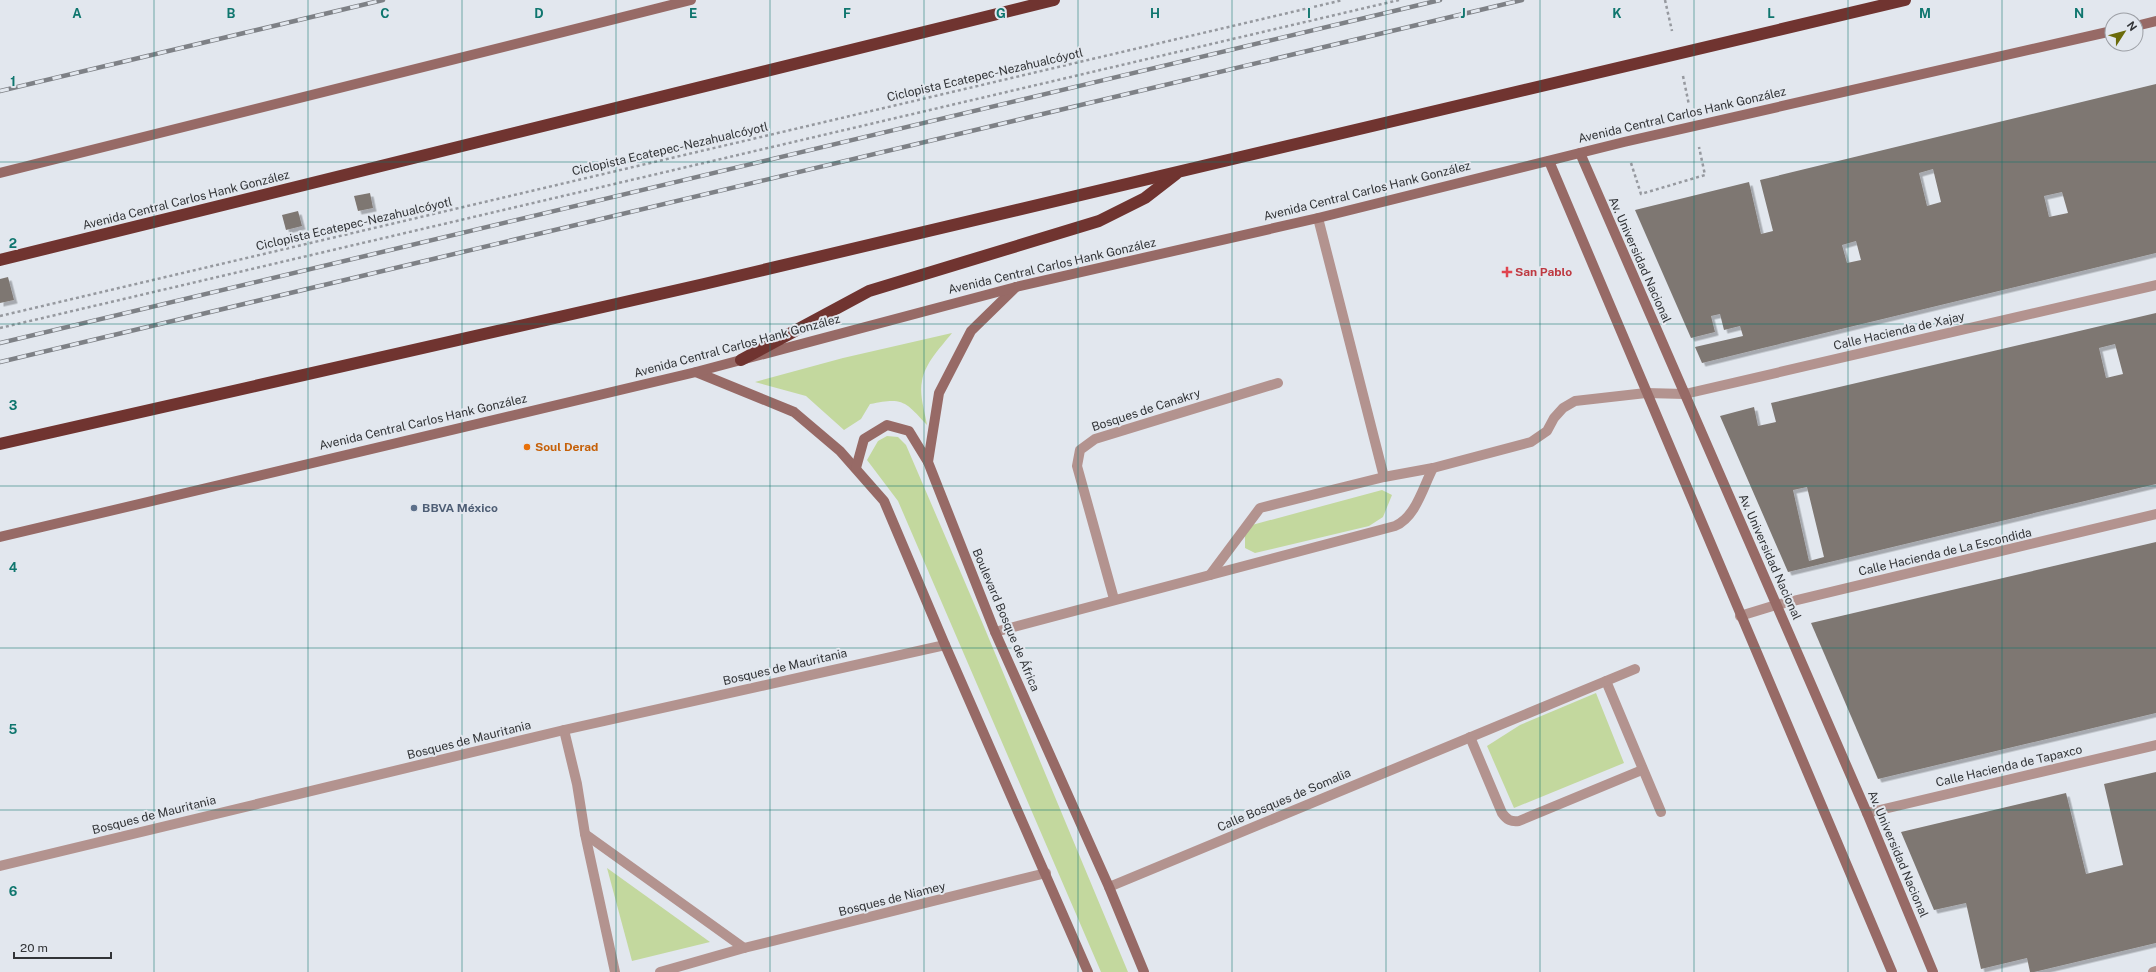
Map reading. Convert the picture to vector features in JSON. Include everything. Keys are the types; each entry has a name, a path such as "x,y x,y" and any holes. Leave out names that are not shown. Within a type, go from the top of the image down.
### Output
{"highway":[{"name":"Avenida Central Carlos Hank González","path":"0,260 1054,0"},
{"path":"0,444 704,284 1905,0"},
{"path":"741,360 869,291 1099,221 1145,198 1180,171"}],"street":[{"path":"0,173 691,0"},
{"path":"2144,24 2156,21"},
{"name":"Avenida Central Carlos Hank González","path":"0,537 696,372 1016,287 1318,218 1624,142 2104,33"},
{"name":"Av. Universidad Nacional","path":"1580,153 1867,813 1934,972"},
{"path":"1549,161 1740,616 1892,972"},
{"path":"1318,218 1384,477"},
{"name":"Calle Hacienda de Xajay","path":"1646,393 1685,394 2156,285"},
{"path":"928,462 939,393 971,331 1016,287"},
{"path":"696,372 794,412 840,451 884,500 945,645 1088,972"},
{"name":"Bosques de Canakry","path":"1114,599 1077,466 1080,450 1095,438 1278,383"},
{"path":"1210,575 1260,508 1384,477 1433,468 1531,442 1547,431 1554,418 1563,408 1574,401 1646,393"},
{"name":"Boulevard Bosque de África","path":"856,468 864,439 887,425 909,431 928,462 995,632 1109,887 1144,972"},
{"path":"995,632 1401,523 1411,514 1433,468"},
{"name":"Calle Hacienda de La Escondida","path":"1740,616 1776,605 2156,514"},
{"name":"Bosques de Mauritania","path":"0,866 564,730 945,645"},
{"name":"Calle Bosques de Somalia","path":"1109,887 1635,669"},
{"path":"1606,681 1642,770 1662,812"},
{"path":"564,730 577,784 585,834 615,972"},
{"path":"1470,737 1502,814 1505,818 1514,821 1519,821 1642,770"},
{"name":"Calle Hacienda de Tapaxco","path":"1867,813 2156,745"},
{"path":"585,834 744,948"},
{"name":"Bosques de Niamey","path":"660,972 744,948 1046,873"}],"path":[{"name":"Ciclopista Ecatepec-Nezahualcóyotl","path":"0,316 1343,0"},
{"path":"0,328 1399,0"},
{"path":"1665,0 1674,38"},
{"path":"1681,68 1690,106"},
{"path":"1624,142 1641,194 1706,175 1698,144"}],"green space":[{"path":"952,333 926,368 922,381 921,392 927,425 908,406 897,401 890,401 870,404 861,419 844,430 806,396 755,382 843,358"},
{"path":"887,436 898,437 906,445 982,622 1128,972 1101,972 898,501 867,460 878,441"},
{"path":"1382,490 1392,495 1383,517 1369,526 1255,553 1245,548 1245,534 1252,525"},
{"path":"1596,693 1624,763 1514,808 1487,746 1520,725"},
{"path":"607,868 710,942 632,961"}],"building":[{"path":"2156,84 2156,253 1702,363 1695,347 1743,336 1740,326 1724,330 1720,314 1711,316 1715,332 1691,338 1635,210 1749,182 1761,234 1773,231 1760,180","holes":["1933,169 1941,202 1927,206 1919,173","2062,192 2068,213 2049,217 2044,196","1856,241 1861,260 1847,263 1842,245"]},
{"path":"370,193 373,208 358,211 354,196"},
{"path":"298,211 302,226 286,230 282,215"},
{"path":"8,277 14,300 0,303 0,279"},
{"path":"2156,313 2156,484 1788,572 1720,416 1754,407 1758,426 1776,422 1771,403","holes":["2115,344 2123,374 2106,378 2099,348","1807,487 1824,557 1809,561 1793,490"]},
{"path":"2156,542 2156,713 1878,779 1811,623"},
{"path":"2156,772 2156,943 2034,972 2030,972 2027,958 1981,969 1966,903 1934,910 1901,832 2066,793 2086,874 2123,865 2104,784"}],"railway":[{"path":"0,91 383,0"},
{"path":"0,343 1440,0"},
{"path":"0,362 1522,0"}],"place":[{"name":"San Pablo","path":"1507,272"},
{"name":"Soul Derad","path":"527,447"},
{"name":"BBVA México","path":"414,508"}]}
